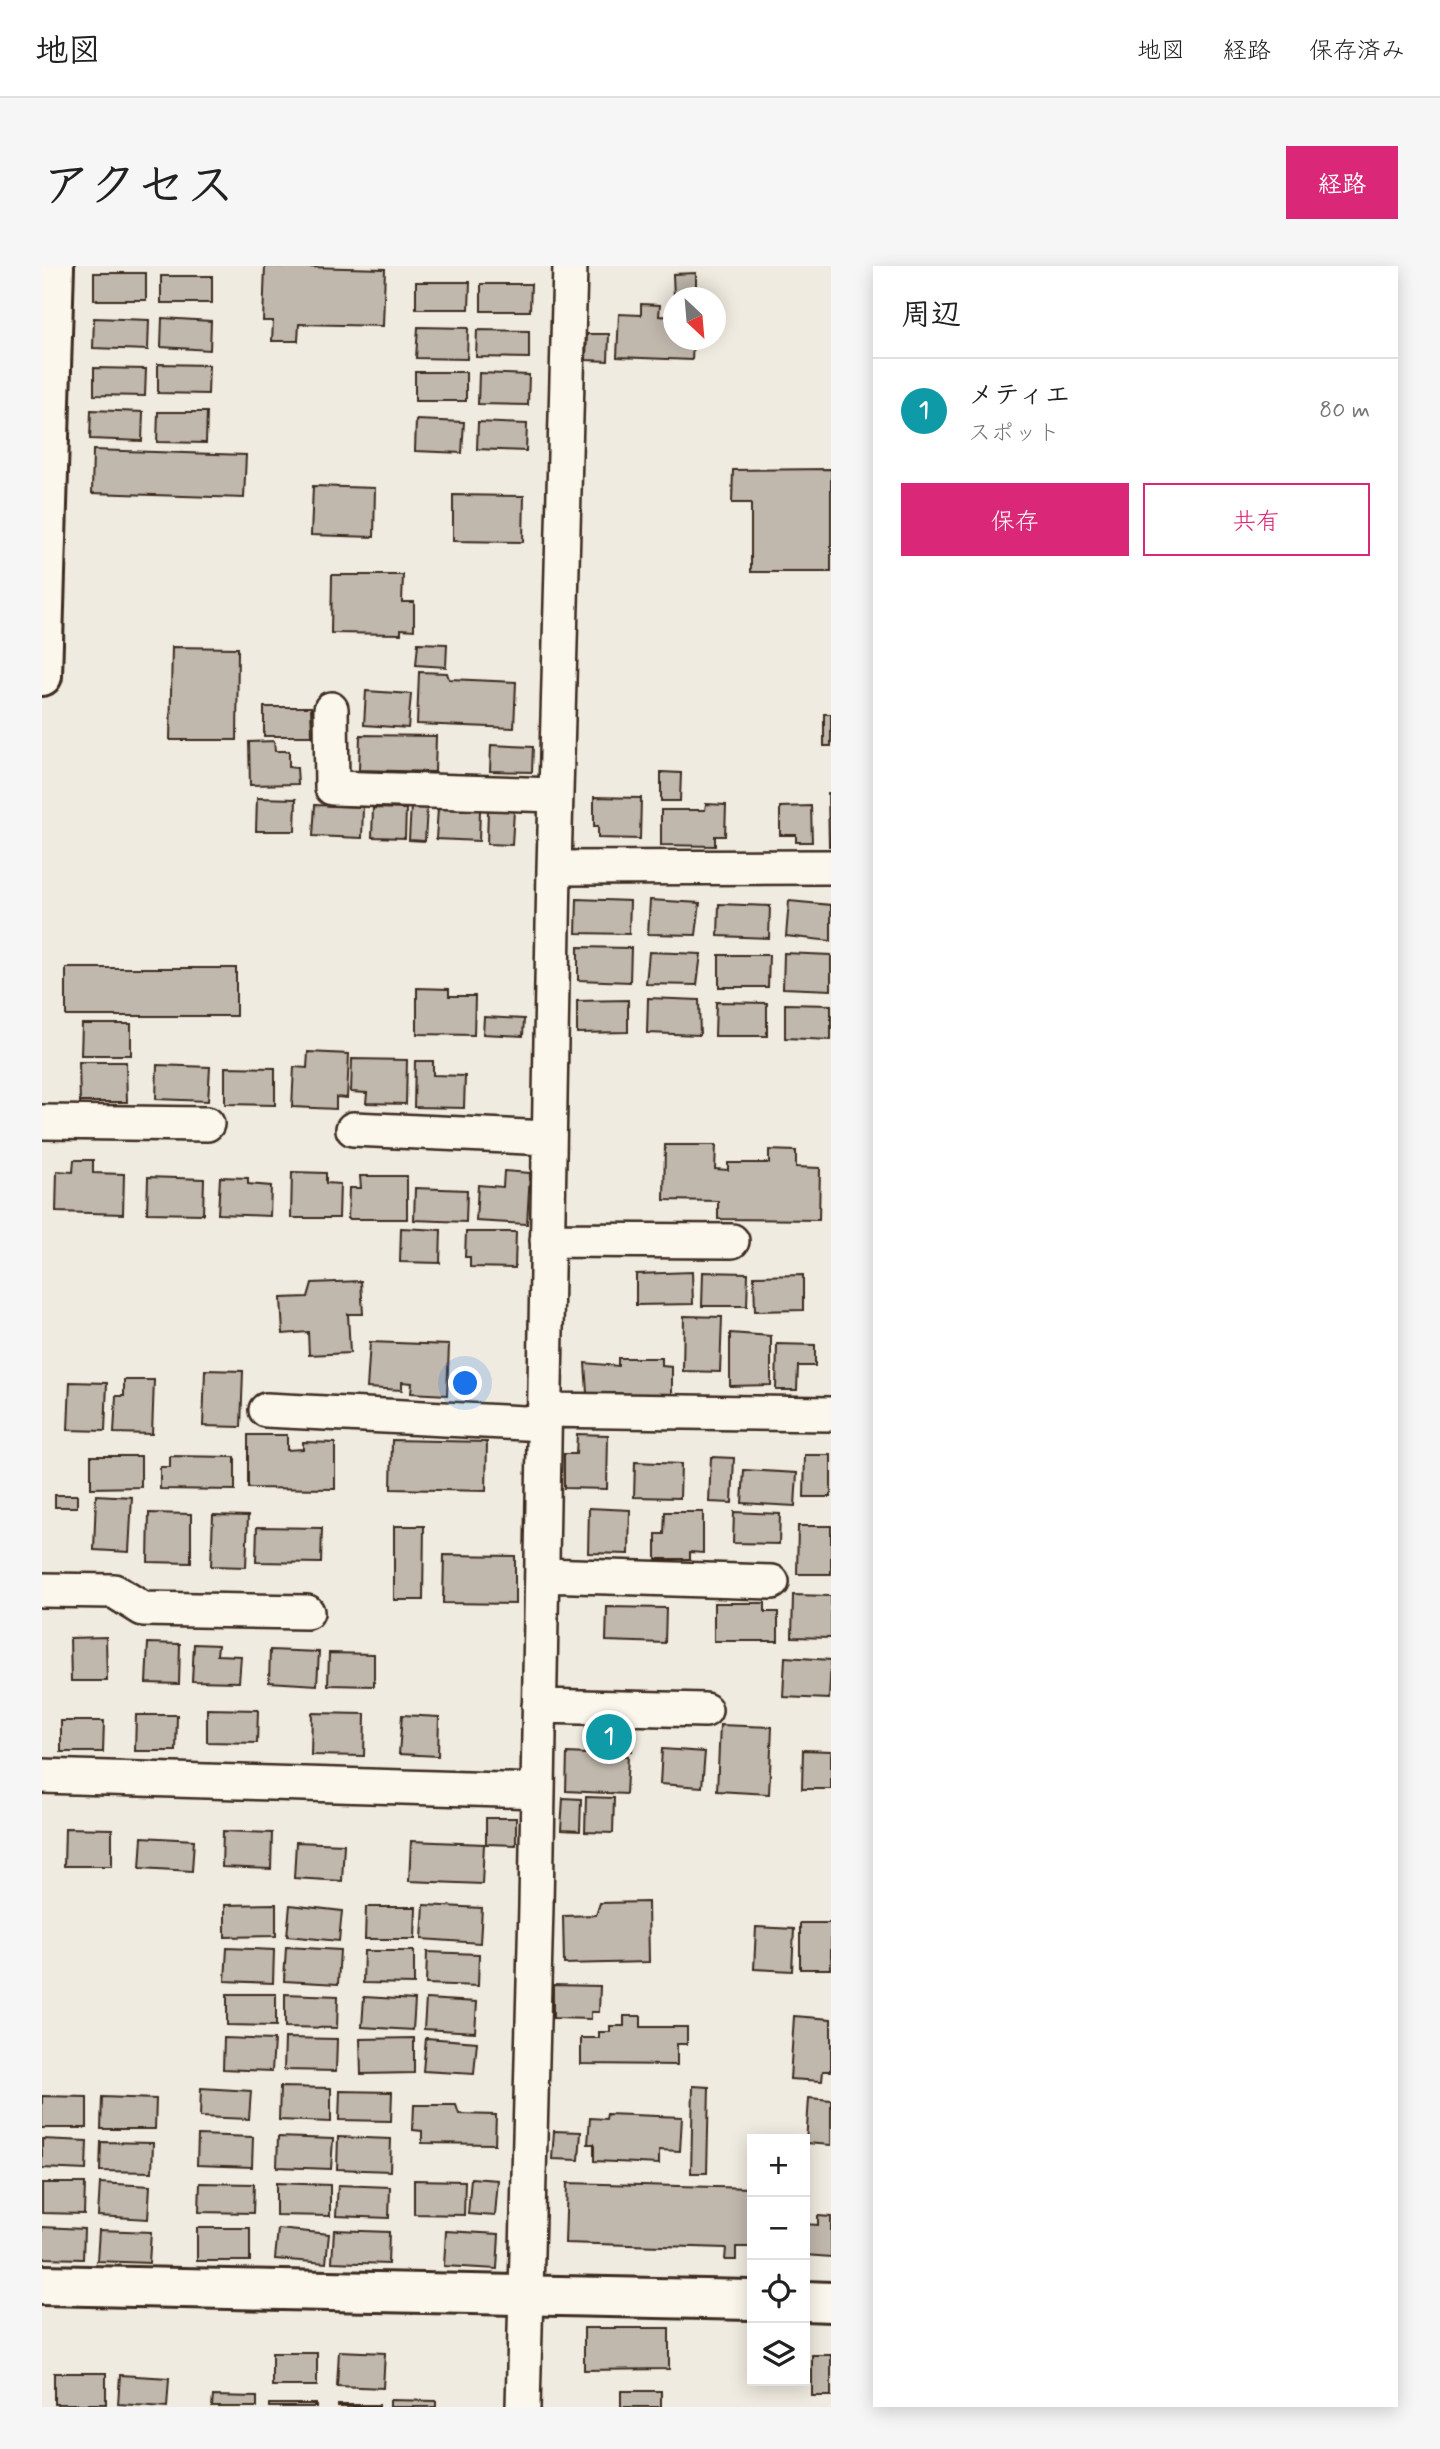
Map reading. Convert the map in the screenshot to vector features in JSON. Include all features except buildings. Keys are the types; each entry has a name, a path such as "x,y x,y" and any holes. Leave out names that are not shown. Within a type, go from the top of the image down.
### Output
{"street":[{"path":"42,676 54,266"},
{"path":"523,2407 569,266"},
{"path":"331,709 332,788 556,795"},
{"path":"554,868 831,867"},
{"path":"42,1122 207,1124"},
{"path":"353,1129 549,1138"},
{"path":"547,1240 732,1241"},
{"path":"266,1410 544,1417 831,1414"},
{"path":"542,1575 772,1582"},
{"path":"42,1590 114,1591 143,1609 307,1612"},
{"path":"539,1706 705,1710"},
{"path":"42,1776 538,1791"},
{"path":"42,2285 747,2300"},
{"path":"810,2301 831,2302"}],"place":[{"name":"メティエ","path":"609,1737"}]}
